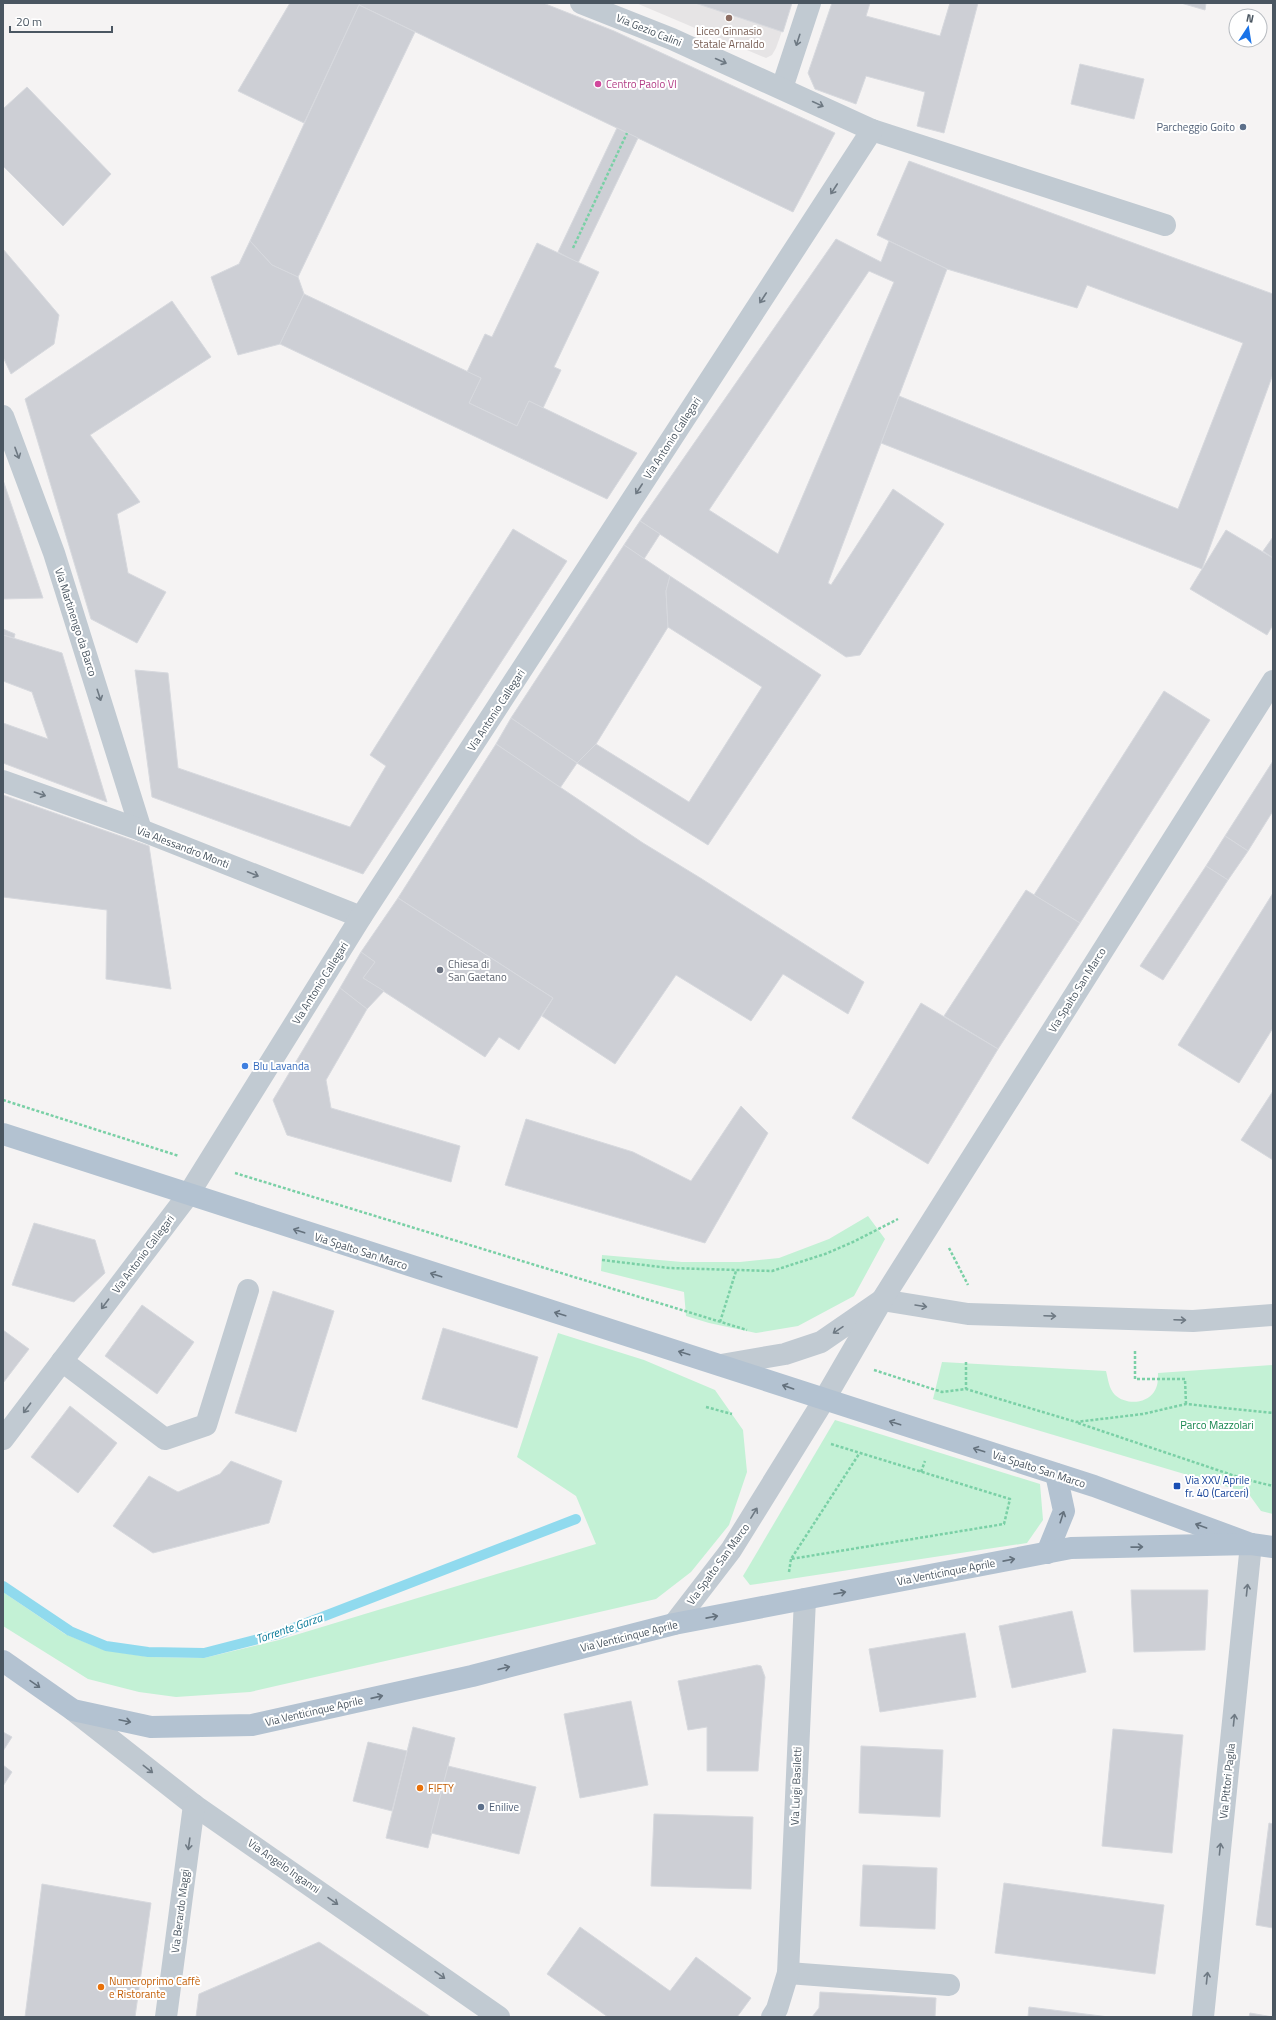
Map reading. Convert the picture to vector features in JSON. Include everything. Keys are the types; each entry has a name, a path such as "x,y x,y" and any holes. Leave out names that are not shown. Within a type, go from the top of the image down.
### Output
{"main road":[{"name":"Via Spalto San Marco","path":"3,1134 188,1195 1094,1486 1251,1544"},
{"path":"1047,1553 1064,1511 1056,1474"},
{"name":"Via Venticinque Aprile","path":"3,1661 73,1710 151,1727 252,1725 472,1676 674,1624 1070,1548 1251,1544 1273,1547"}],"street":[{"name":"Via Gezio Calini","path":"581,3 672,39 782,88"},
{"path":"810,3 782,88 872,130 1165,225"},
{"name":"Via Antonio Callegari","path":"3,1439 188,1195 362,917 872,130"},
{"name":"Via Martinengo da Barco","path":"3,416 54,553 142,830"},
{"name":"Via Spalto San Marco","path":"674,1624 731,1550 824,1400 882,1300 1273,681"},
{"name":"Via Alessandro Monti","path":"3,781 142,830 362,917"},
{"path":"62,1361 165,1439 206,1425 248,1290"},
{"path":"882,1300 975,1314 1193,1321 1273,1315"},
{"name":"Via Spalto San Marco","path":"721,1365 785,1354 821,1342 882,1300"},
{"name":"Via Pittori Paglia","path":"1203,2017 1251,1544"},
{"name":"Via Luigi Basiletti","path":"772,2017 777,2009 788,1973 805,1599"},
{"name":"Via Angelo Inganni","path":"73,1710 194,1805 499,2017"},
{"name":"Via Berardo Maggi","path":"166,2017 194,1805"},
{"path":"788,1973 949,1985"}],"path":[{"path":"573,248 627,133"},
{"path":"3,1100 207,1165 750,1331"},
{"path":"602,1260 669,1268 772,1271 853,1242 898,1219"},
{"path":"949,1248 969,1286"},
{"path":"720,1322 736,1271"},
{"path":"1135,1351 1135,1379 1185,1379 1186,1404"},
{"path":"846,1362 942,1392 966,1389 1076,1422 1244,1479 1273,1486"},
{"path":"966,1362 966,1389"},
{"path":"1076,1422 1143,1414 1186,1404 1273,1413"},
{"path":"706,1407 732,1414"},
{"path":"791,1559 1004,1524 1010,1499 859,1454 830,1443"},
{"path":"789,1579 791,1559 859,1454"}],"shaded area":[{"name":"Liceo Ginnasio Statale Arnaldo","path":"636,3 792,3 776,48 772,55 766,58"}],"green space":[{"path":"868,1216 885,1239 854,1296 798,1326 756,1333 709,1323 686,1316 684,1292 601,1271 602,1255 682,1262 740,1262 779,1258 829,1239"},
{"path":"558,1333 644,1360 715,1390 743,1430 747,1472 729,1525 691,1572 656,1599 250,1692 176,1697 139,1692 88,1679 3,1626 3,1592 65,1634 104,1650 149,1657 204,1658 279,1640 596,1544 576,1496 517,1457"},
{"name":"Parco Mazzolari","path":"942,1362 1106,1371 1113,1393 1130,1402 1146,1399 1154,1392 1158,1381 1158,1373 1273,1365 1273,1514 1261,1511 1248,1493 933,1399"},
{"path":"835,1420 1040,1484 1043,1520 1027,1543 750,1585 743,1576"}],"building":[{"path":"290,3 360,3 304,123 238,91"},
{"path":"360,3 543,3 614,31 835,133 793,212 359,5"},
{"path":"695,3 792,3 783,32"},
{"path":"832,3 870,3 866,16 940,36 950,3 978,3 944,133 917,126 925,92 866,76 856,104 815,89 808,73"},
{"path":"1181,3 1206,3 1205,10"},
{"path":"359,5 415,32 298,277 272,265 250,241"},
{"path":"1080,64 1144,79 1134,119 1071,104"},
{"path":"27,87 111,174 63,226 3,166 3,109"},
{"path":"617,128 638,138 578,263 558,252"},
{"path":"909,161 1273,294 1273,374 1202,569 881,443 899,396 1178,509 1243,343 1087,285 1077,308 947,269 877,235"},
{"path":"836,239 881,262 889,241 947,269 828,583 831,585 893,489 944,524 860,655 846,657 640,521","holes":["869,271 894,282 778,554 709,510"]},
{"path":"250,241 272,265 298,277 304,294 280,344 238,355 211,277 239,264"},
{"path":"537,243 599,272 554,367 561,370 543,408 529,401 517,426 469,403 481,378 467,372 485,334 492,337"},
{"path":"3,249 59,315 54,344 11,374 3,357"},
{"path":"304,294 481,378 469,403 517,426 529,401 637,453 607,499 280,344"},
{"path":"172,301 211,357 90,435 140,502 117,514 128,573 166,592 137,643 91,619 25,399"},
{"path":"3,480 43,598 3,599"},
{"path":"640,521 660,534 644,559 624,545"},
{"path":"513,529 567,561 363,874 152,797 135,670 168,673 178,768 350,827 386,766 370,755"},
{"path":"1226,530 1273,558 1273,625 1267,635 1190,589"},
{"path":"1273,537 1273,558 1263,551"},
{"path":"624,545 670,576 666,591 668,627 596,744 577,763 511,718"},
{"path":"670,576 821,675 708,845 577,763 596,744 689,802 762,687 668,627 666,591"},
{"path":"3,629 15,634 14,638 3,635"},
{"path":"3,635 62,653 107,802 3,763 3,723 48,739 32,692 3,681"},
{"path":"1164,691 1210,720 1080,923 1034,895"},
{"path":"511,718 577,763 560,788 496,744"},
{"path":"496,744 643,843 864,982 848,1014 783,974 751,1021 676,975 615,1064 542,1016 553,998 398,898"},
{"path":"1273,761 1273,811 1248,851 1225,836"},
{"path":"3,795 149,846 171,989 106,979 107,910 3,897"},
{"path":"1225,836 1248,851 1228,880 1206,866"},
{"path":"1206,866 1228,880 1163,980 1140,966"},
{"path":"1026,890 1080,923 998,1049 944,1016"},
{"path":"1273,893 1273,1028 1239,1083 1178,1045"},
{"name":"Chiesa di San Gaetano","path":"398,898 553,998 519,1050 499,1037 485,1057 363,978 375,962 361,952"},
{"path":"361,952 375,962 363,978 384,991 367,1009 340,988"},
{"path":"340,988 367,1009 326,1080 331,1108 460,1146 451,1182 287,1135 273,1100"},
{"path":"921,1003 998,1049 928,1164 852,1118"},
{"path":"1273,1091 1273,1160 1241,1140"},
{"path":"741,1106 768,1133 705,1243 505,1185 526,1119 633,1152 691,1181"},
{"path":"34,1223 95,1240 105,1273 74,1302 12,1285"},
{"path":"273,1291 334,1311 296,1432 235,1413"},
{"path":"142,1305 194,1342 157,1394 105,1356"},
{"path":"443,1328 538,1357 517,1428 422,1399"},
{"path":"3,1330 29,1349 3,1383"},
{"path":"70,1406 117,1443 78,1493 31,1457"},
{"path":"231,1461 282,1481 269,1523 153,1553 113,1526 149,1476 178,1492 220,1474"},
{"path":"1131,1590 1208,1590 1205,1650 1134,1652"},
{"path":"1072,1611 1086,1672 1012,1688 999,1626"},
{"path":"965,1633 976,1697 880,1712 869,1649"},
{"path":"757,1665 761,1666 765,1677 758,1771 707,1771 707,1727 688,1730 678,1681"},
{"path":"631,1701 648,1785 580,1798 564,1714"},
{"name":"FIFTY","path":"413,1727 455,1738 428,1848 386,1838"},
{"path":"1113,1729 1183,1735 1172,1853 1102,1846"},
{"path":"3,1732 12,1737 3,1751"},
{"path":"368,1742 407,1751 392,1811 353,1801"},
{"path":"861,1746 943,1750 940,1817 859,1813"},
{"path":"3,1765 12,1772 3,1786"},
{"path":"448,1766 536,1787 519,1854 431,1833"},
{"path":"654,1814 753,1817 751,1889 651,1886"},
{"path":"1269,1823 1273,1824 1273,1928 1256,1925"},
{"path":"863,1865 937,1868 935,1929 860,1926"},
{"path":"1004,1883 1164,1905 1155,1974 995,1953"},
{"path":"42,1884 151,1903 135,2017 25,2017"},
{"path":"580,1927 670,1991 696,1957 751,1998 737,2017 608,2017 547,1974"},
{"path":"319,1942 431,2017 196,2017 199,1994"},
{"path":"820,1992 936,1998 935,2017 812,2017 819,2008"},
{"path":"1029,2007 1109,2017 1028,2017"},
{"path":"1250,2013 1273,2017 1249,2017"}],"waterway":[{"name":"Torrente Garza","path":"3,1586 70,1631 106,1646 148,1652 204,1653 278,1634 576,1519"}],"place":[{"name":"Liceo Ginnasio Statale Arnaldo","path":"729,18"},
{"name":"Centro Paolo VI","path":"598,84"},
{"name":"Parcheggio Goito","path":"1243,127"},
{"name":"Chiesa di San Gaetano","path":"440,970"},
{"name":"Blu Lavanda","path":"245,1066"},
{"name":"Via XXV Aprile fr. 40 (Carceri)","path":"1177,1486"},
{"name":"FIFTY","path":"420,1788"},
{"name":"Enilive","path":"481,1807"},
{"name":"Numeroprimo Caffè e Ristorante","path":"101,1987"}]}
